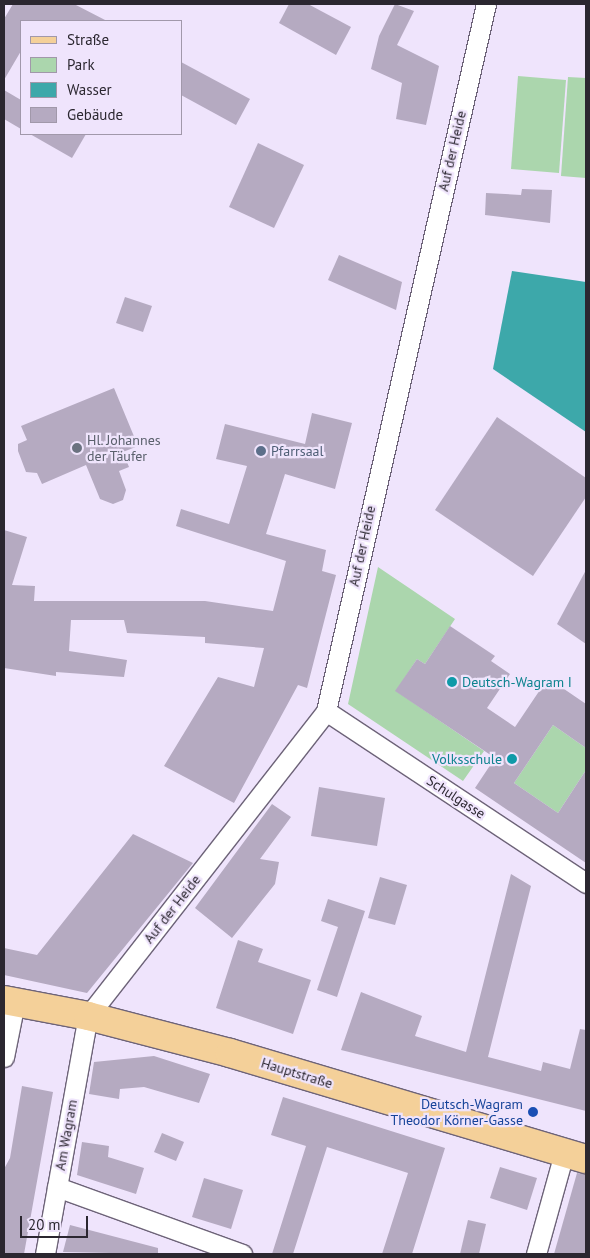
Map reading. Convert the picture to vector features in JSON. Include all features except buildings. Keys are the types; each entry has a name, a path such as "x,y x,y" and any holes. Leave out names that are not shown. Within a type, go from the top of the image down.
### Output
{"main road":[{"name":"Hauptstraße","path":"10,1001 88,1016 575,1156"}],"street":[{"name":"Auf der Heide","path":"88,1016 326,711 486,4"},
{"name":"Schulgasse","path":"326,711 586,883"},
{"path":"4,1057 10,1001"},
{"name":"Am Wagram","path":"45,1254 88,1016"},
{"path":"536,1254 575,1156"},
{"path":"57,1187 242,1254"}],"green space":[{"path":"518,76 566,80 559,173 511,169"},
{"path":"568,77 586,78 586,178 561,176"},
{"path":"378,567 455,619 425,664 417,659 396,691 484,751 463,781 348,704"},
{"path":"553,725 586,748 586,770 558,813 514,783"}],"water":[{"path":"512,271 586,282 586,432 493,369"}],"place":[{"name":"Hl. Johannes der Täufer","path":"77,448"},
{"name":"Pfarrsaal","path":"261,451"},
{"name":"Deutsch-Wagram I","path":"452,682"},
{"name":"Volksschule","path":"512,759"},
{"name":"Deutsch-Wagram Theodor Körner-Gasse","path":"533,1112"}]}
